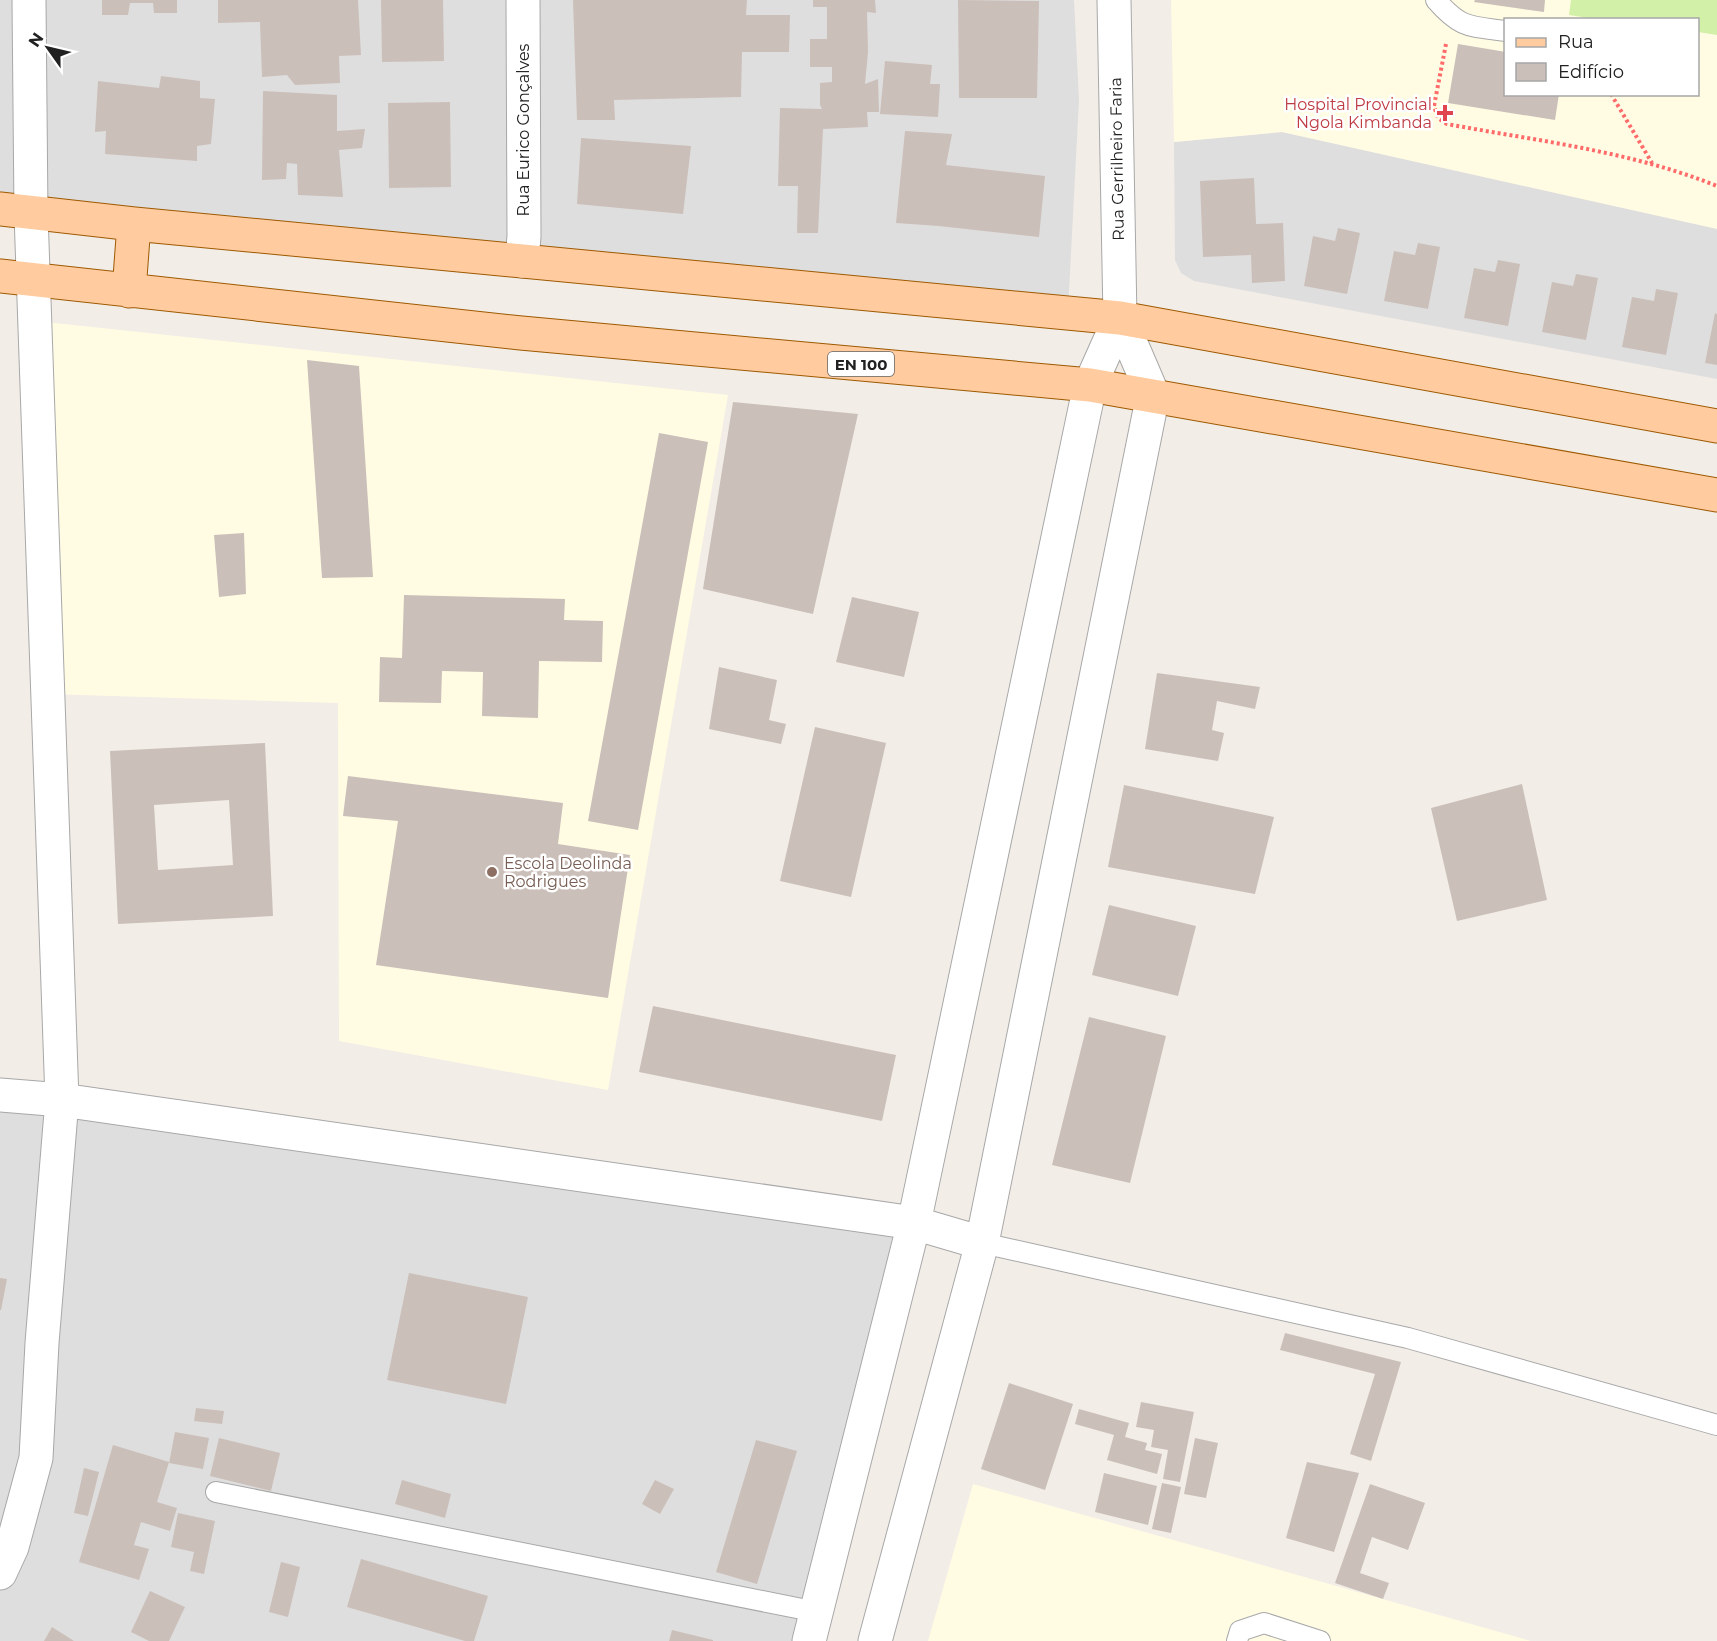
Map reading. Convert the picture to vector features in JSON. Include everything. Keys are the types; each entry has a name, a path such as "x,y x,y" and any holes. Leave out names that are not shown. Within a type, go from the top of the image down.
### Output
{"main road":[{"path":"16,211 1120,318 1717,426"},
{"path":"129,291 135,224"},
{"name":"EN 100","path":"0,276 520,333 1090,385 1717,495"}],"street":[{"path":"0,1573 12,1547 36,1458 42,1343 62,1100 34,280 16,211 29,0"},
{"name":"Rua Eurico Gonçalves","path":"522,261 524,236 523,0"},
{"name":"Rua Gerrilheiro Faria","path":"1114,0 1120,318"},
{"path":"813,1627 914,1223 1090,385 1120,318"},
{"path":"875,1641 982,1243 1153,395 1120,318"},
{"path":"0,1095 62,1100 914,1223 982,1243"}],"lane":[{"path":"1436,0 1450,17 1465,26 1504,32"},
{"path":"982,1243 1408,1338 1717,1425"},
{"path":"216,1492 813,1627"},
{"path":"1238,1641 1240,1631 1264,1623 1320,1641"}],"path":[{"path":"1450,17 1434,106 1438,117 1447,124 1582,147 1652,164 1717,186"},
{"path":"1612,96 1652,164"}],"shaded area":[{"path":"0,0 1074,0 1079,100 1068,311 0,209"},
{"name":"Hospital Provincial Ngola Kimbanda","path":"1171,0 1717,0 1717,229 1282,132 1174,142"},
{"path":"1282,132 1717,224 1717,379 1194,281 1181,273 1175,260 1174,142"},
{"name":"Escola Deolinda Rodrigues","path":"36,321 728,395 608,1090 339,1041 338,703 49,694"},
{"path":"0,1095 914,1223 809,1641 0,1641"},
{"path":"973,1484 1220,1553 1531,1641 928,1641"}],"green space":[{"path":"1571,0 1717,0 1717,35 1699,32 1699,18 1589,18 1569,15"}],"building":[{"path":"102,0 177,0 177,13 154,13 153,3 130,3 128,15 102,15"},
{"path":"218,0 358,0 361,55 339,56 340,83 295,85 287,75 262,77 260,22 218,23"},
{"path":"381,0 443,0 444,61 382,62"},
{"path":"573,0 747,0 746,15 790,15 789,52 742,52 741,97 614,100 615,120 577,120"},
{"path":"813,0 875,0 876,13 867,12 868,52 865,84 878,79 879,112 867,112 868,127 823,129 818,233 797,233 798,186 778,186 780,108 822,109 820,83 832,82 832,67 810,67 810,39 827,39 827,7 813,7"},
{"path":"958,0 1039,1 1037,98 959,98"},
{"path":"1475,0 1545,0 1544,12 1474,2"},
{"path":"1458,44 1504,52 1504,96 1559,96 1555,120 1448,103"},
{"path":"885,61 932,65 930,84 940,84 938,117 880,114"},
{"path":"161,76 200,81 200,98 215,99 211,144 197,146 197,161 105,154 106,131 95,132 98,81 159,88"},
{"path":"263,91 337,95 337,131 365,129 362,148 339,150 343,197 298,195 297,164 287,163 286,179 262,180"},
{"path":"450,102 451,187 389,188 388,103"},
{"path":"905,131 952,134 946,165 1045,176 1039,237 896,223"},
{"path":"581,138 691,146 683,214 577,204"},
{"path":"1254,178 1256,224 1283,223 1285,281 1252,283 1251,255 1203,257 1200,181"},
{"path":"1338,228 1360,233 1347,294 1304,286 1313,236 1335,241"},
{"path":"1418,243 1440,247 1428,309 1384,301 1394,251 1415,255"},
{"path":"1498,260 1520,264 1508,326 1464,318 1474,268 1495,272"},
{"path":"1576,274 1598,278 1586,340 1542,332 1552,282 1573,286"},
{"path":"1656,289 1678,293 1666,355 1622,347 1632,297 1654,301"},
{"path":"1715,313 1717,314 1717,365 1705,363"},
{"path":"307,360 359,366 373,577 322,578"},
{"path":"733,402 858,414 813,614 703,589"},
{"path":"659,433 708,442 638,830 588,821"},
{"path":"244,533 246,594 219,597 214,535"},
{"path":"404,595 565,599 564,620 603,621 602,662 539,661 538,718 482,716 483,672 442,671 441,703 379,702 380,657 402,658"},
{"path":"852,597 919,612 904,677 836,662"},
{"path":"719,667 777,680 769,720 786,724 781,744 709,729"},
{"path":"1157,673 1260,687 1255,709 1217,701 1212,730 1224,733 1218,761 1145,749"},
{"path":"815,727 886,743 851,897 780,881"},
{"path":"265,743 273,916 118,924 110,751","holes":["229,800 233,865 158,870 154,805"]},
{"path":"348,776 563,803 558,844 630,855 608,998 376,965 398,821 343,816"},
{"path":"1522,784 1547,900 1457,921 1431,808"},
{"path":"1124,785 1274,817 1255,894 1108,867"},
{"path":"1109,905 1196,926 1178,996 1092,975"},
{"path":"653,1006 896,1055 882,1121 639,1072"},
{"path":"1089,1017 1166,1036 1130,1183 1052,1165"},
{"path":"409,1273 528,1297 506,1404 387,1380"},
{"path":"0,1278 7,1279 1,1310 0,1310"},
{"path":"1285,1333 1401,1362 1371,1461 1350,1454 1375,1374 1280,1350"},
{"path":"1009,1383 1073,1404 1045,1490 981,1469"},
{"path":"1141,1402 1194,1412 1180,1482 1163,1479 1168,1450 1151,1447 1154,1430 1136,1427"},
{"path":"196,1408 224,1411 222,1424 194,1421"},
{"path":"1079,1409 1129,1423 1125,1437 1147,1443 1145,1450 1162,1454 1157,1474 1107,1460 1114,1435 1075,1424"},
{"path":"175,1432 209,1438 203,1469 169,1463"},
{"path":"219,1438 280,1453 271,1491 210,1476"},
{"path":"1195,1438 1218,1443 1206,1498 1184,1494"},
{"path":"756,1440 797,1451 757,1584 716,1572"},
{"path":"113,1445 169,1462 157,1502 177,1508 170,1531 141,1522 134,1545 149,1549 139,1580 79,1562"},
{"path":"1307,1462 1359,1473 1334,1552 1286,1538"},
{"path":"84,1468 99,1472 88,1516 74,1513"},
{"path":"1104,1473 1157,1486 1148,1525 1095,1512"},
{"path":"402,1480 451,1494 445,1518 395,1504"},
{"path":"655,1480 674,1489 660,1514 642,1504"},
{"path":"1162,1483 1181,1487 1171,1533 1152,1529"},
{"path":"1370,1484 1425,1503 1408,1550 1372,1537 1360,1573 1389,1583 1383,1599 1335,1583"},
{"path":"178,1513 215,1521 204,1574 190,1571 194,1552 171,1547"},
{"path":"361,1559 488,1596 474,1641 465,1641 347,1607"},
{"path":"281,1562 300,1567 288,1617 269,1612"},
{"path":"150,1591 185,1607 169,1641 149,1641 131,1632"},
{"path":"52,1627 74,1641 44,1641"},
{"path":"672,1630 713,1640 713,1641 669,1641"}],"place":[{"name":"Hospital Provincial Ngola Kimbanda","path":"1445,113"},
{"name":"Escola Deolinda Rodrigues","path":"492,872"}]}
